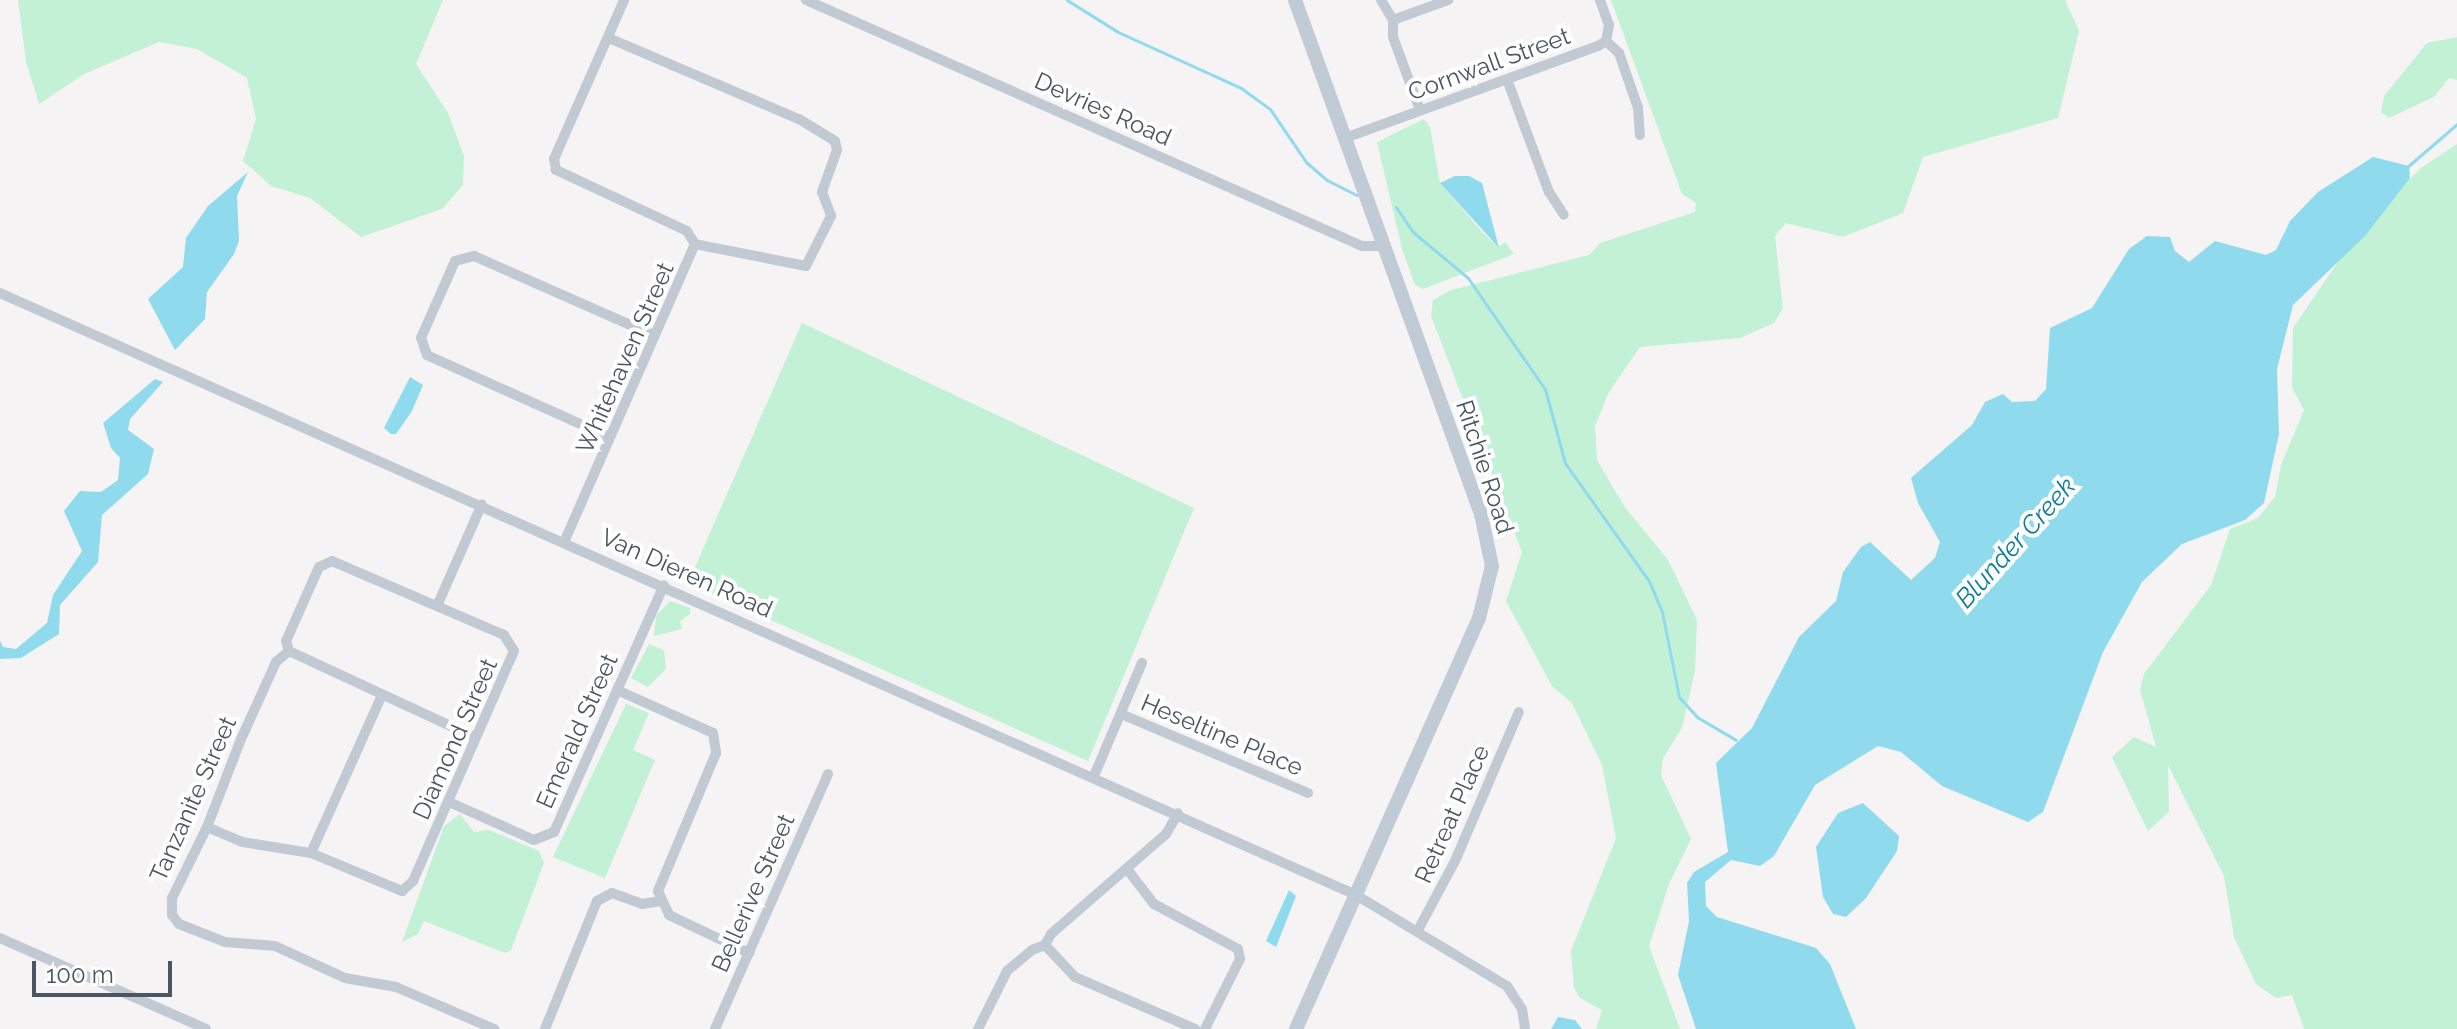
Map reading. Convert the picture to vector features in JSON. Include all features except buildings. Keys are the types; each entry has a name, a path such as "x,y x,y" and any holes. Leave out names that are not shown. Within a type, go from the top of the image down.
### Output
{"street":[{"name":"Whitehaven Street","path":"565,540 607,447 607,436 695,244 687,231 556,170 554,159 611,39 624,0"},
{"name":"Devries Road","path":"806,0 1362,246 1384,246"},
{"name":"Ritchie Road","path":"1295,0 1481,514 1492,566 1479,618 1296,1029"},
{"path":"1381,0 1393,20 1393,37 1420,110"},
{"path":"1393,20 1448,0"},
{"name":"Cornwall Street","path":"1345,138 1508,82 1606,41 1609,25 1600,0"},
{"path":"611,39 799,119 835,141 837,150 822,192 831,216 806,266 695,244"},
{"path":"1606,41 1619,53 1638,108 1640,135"},
{"path":"1508,82 1549,192 1564,215"},
{"path":"607,436 427,355 421,338 455,261 474,256 653,335"},
{"name":"Van Dieren Road","path":"0,293 565,540 1356,895 1507,986 1522,1009 1525,1029"},
{"path":"437,606 482,504"},
{"name":"Diamond Street","path":"207,827 242,842 311,853 402,891 413,881 514,651 504,635 332,561 325,563 286,641 289,651"},
{"name":"Emerald Street","path":"449,802 534,840 548,838 664,585"},
{"path":"289,651 381,697 474,737"},
{"name":"Tanzanite Street","path":"289,651 276,662 207,827 172,898 172,915 179,924 225,942 275,946 345,978 396,987 494,1029"},
{"path":"1094,776 1142,663"},
{"path":"617,690 707,728 718,742 660,879 661,901 669,915 749,953"},
{"path":"311,853 381,697"},
{"name":"Retreat Place","path":"1418,930 1455,861 1519,712"},
{"name":"Heseltine Place","path":"1121,714 1308,793"},
{"name":"Bellerive Street","path":"715,1029 828,774"},
{"path":"978,1029 1007,971 1032,950 1045,945 1051,934 1166,834 1178,813"},
{"path":"1127,869 1154,904 1238,949 1240,959 1205,1029"},
{"path":"545,1029 597,901 612,893 642,904 661,901"},
{"path":"0,938 206,1029"},
{"path":"1045,945 1075,977 1195,1029"}],"green space":[{"path":"18,0 443,0 416,64 448,113 464,156 463,185 442,209 361,237 310,198 271,186 243,161 256,119 247,78 197,49 159,42 84,74 39,104 26,62"},
{"path":"1611,0 2065,0 2079,31 2058,118 1923,157 1903,213 1843,237 1786,223 1775,236 1783,308 1774,323 1740,338 1640,347 1609,392 1595,426 1597,460 1624,506 1668,560 1697,620 1695,671 1682,728 1663,758 1661,775 1691,839 1669,884 1649,946 1680,1029 1596,1029 1602,1010 1580,998 1574,988 1571,951 1616,838 1602,765 1572,703 1552,686 1506,601 1522,552 1431,316 1433,300 1451,290 1589,255 1600,243 1695,212 1696,203 1682,194"},
{"path":"2457,37 2457,80 2449,78 2434,97 2389,118 2381,112 2384,96 2427,43"},
{"path":"1424,119 1430,127 1440,183 1482,232 1498,247 1505,242 1514,254 1423,289 1415,285 1402,249 1377,142"},
{"path":"2457,144 2457,1029 2304,1029 2292,995 2276,998 2256,984 2234,937 2224,876 2168,765 2169,812 2148,831 2112,757 2134,737 2156,747 2140,690 2144,674 2211,585 2230,529 2258,518 2275,497 2281,465 2304,410 2292,388 2293,328 2365,222 2421,168"},
{"path":"802,323 1194,508 1088,761 688,583"},
{"path":"670,601 690,608 690,614 680,621 682,629 654,636 656,616"},
{"path":"649,644 664,650 666,669 648,687 631,678"},
{"path":"626,704 649,713 633,750 655,760 605,878 553,857"},
{"path":"460,814 474,832 489,830 539,851 544,863 511,950 505,953 424,921 418,934 402,942 444,826"}],"water":[{"path":"2373,157 2409,166 2410,178 2365,236 2293,305 2277,369 2279,434 2264,503 2245,520 2182,544 2142,582 2103,652 2043,812 2028,822 1942,786 1901,752 1878,746 1815,785 1774,856 1760,866 1731,860 1705,882 1706,906 1717,917 1816,948 1830,964 1856,1029 1696,1029 1678,975 1689,921 1687,883 1694,872 1728,852 1716,763 1752,728 1799,637 1836,601 1843,572 1861,547 1870,542 1911,580 1935,558 1940,542 1918,503 1911,478 1972,425 1985,402 2003,394 2012,402 2035,401 2046,389 2050,328 2092,308 2129,249 2147,236 2170,237 2175,251 2189,262 2215,241 2266,255 2276,250 2290,221 2318,192"},
{"path":"248,172 237,196 239,241 234,254 207,292 205,319 175,350 148,299 183,267 186,238 208,206"},
{"path":"1455,176 1469,176 1482,183 1499,248 1440,183"},
{"path":"410,377 423,385 412,411 396,434 391,434 384,428"},
{"path":"155,379 163,382 130,419 128,430 154,449 148,474 102,515 98,562 60,605 59,634 21,658 0,659 0,641 3,647 16,649 47,623 53,595 82,551 64,511 80,491 101,492 118,480 120,458 111,448 103,423"},
{"path":"1863,803 1899,836 1897,851 1866,898 1846,917 1833,914 1823,897 1816,847 1838,813"},
{"path":"1289,890 1296,896 1276,947 1266,941"},
{"path":"1558,1017 1575,1020 1582,1029 1551,1029"}],"waterway":[{"path":"1067,0 1118,32 1241,88 1270,109 1306,162 1327,180 1356,195"},
{"name":"Blunder Creek","path":"2406,168 2457,124"},
{"path":"1396,207 1413,232 1468,278 1545,389 1565,463 1649,581 1662,612 1679,697 1697,717 1736,740"}]}
